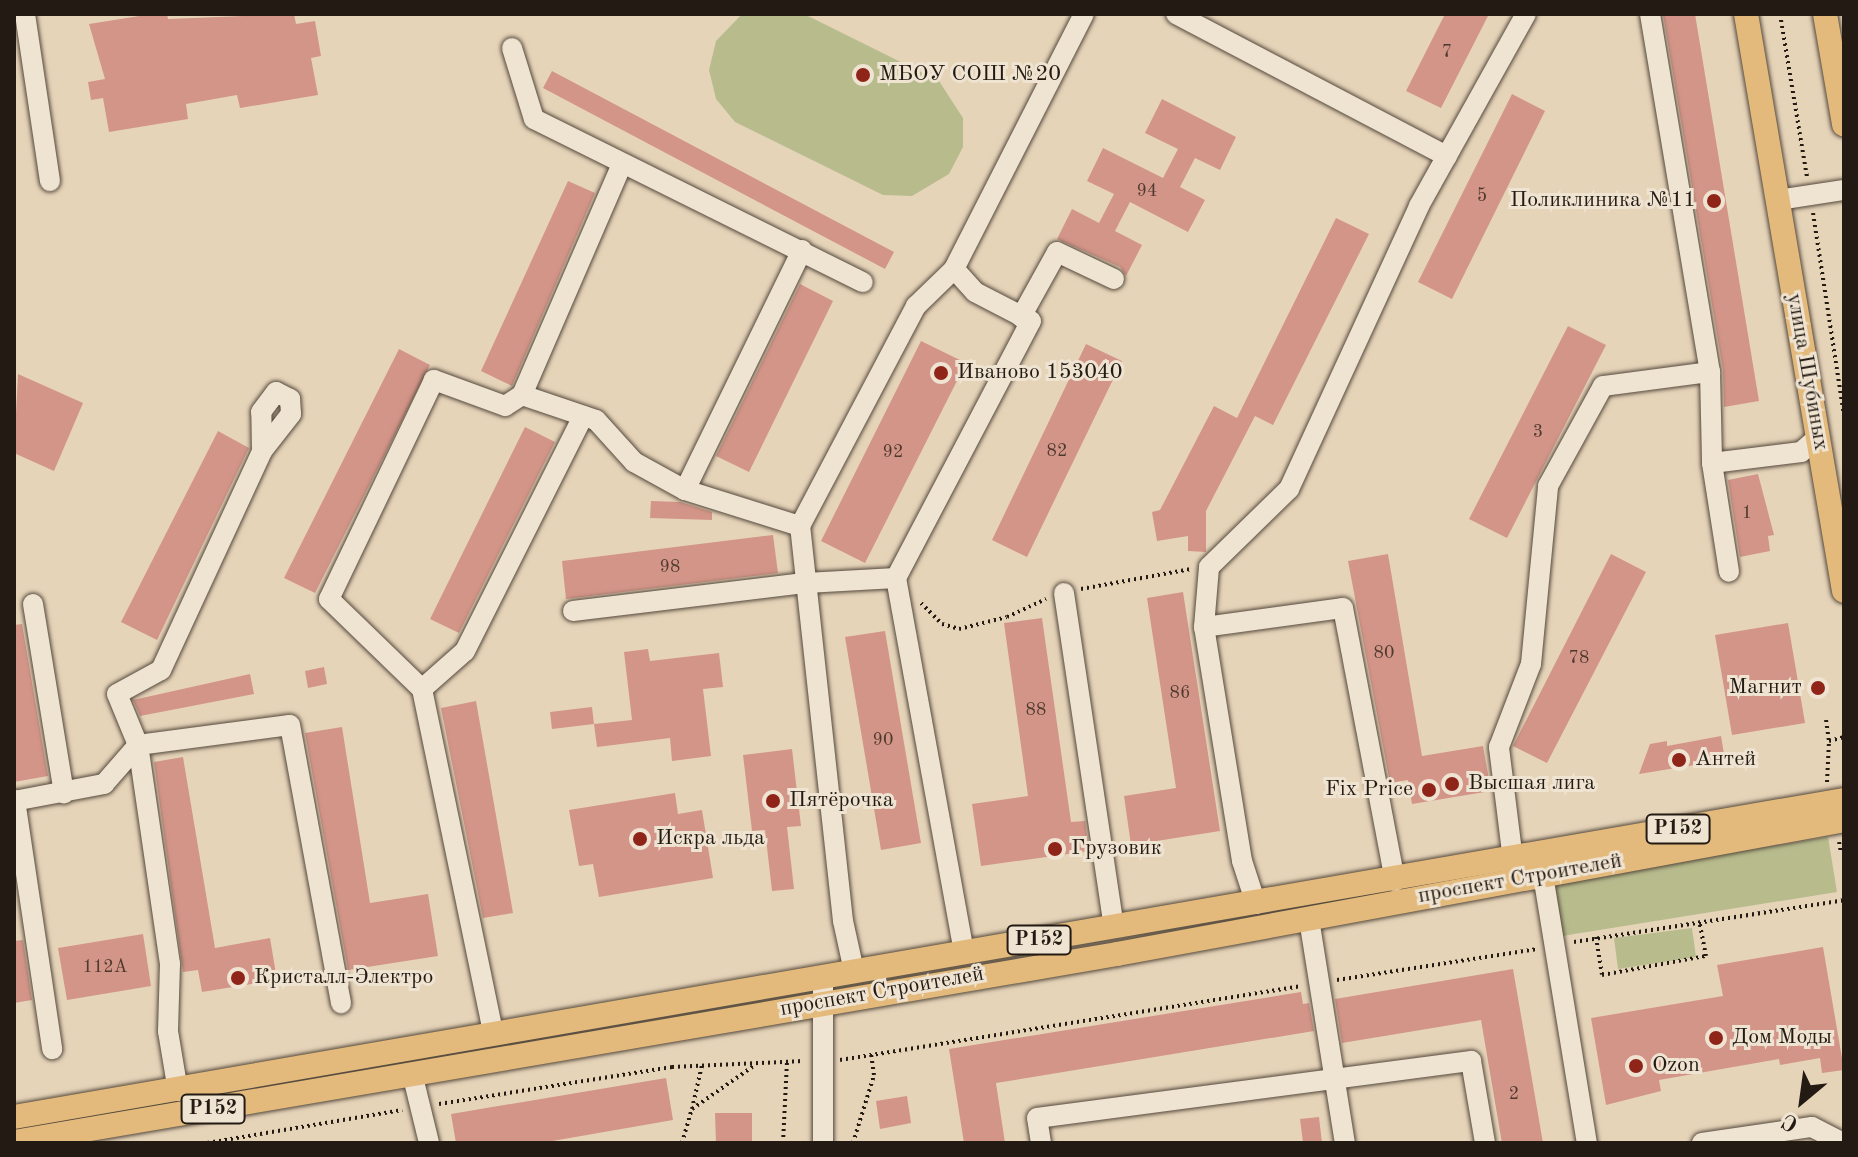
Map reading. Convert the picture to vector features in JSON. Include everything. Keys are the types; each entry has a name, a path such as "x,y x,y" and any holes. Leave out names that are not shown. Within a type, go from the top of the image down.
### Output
{"main road":[{"name":"улица Шубиных","path":"1746,14 1844,591"},
{"path":"1825,14 1844,124"},
{"name":"проспект Строителей","path":"1308,907 1395,881 1844,800"},
{"name":"проспект Строителей","path":"14,1142 824,1003 1308,907 1543,875 1844,820"},
{"name":"проспект Строителей","path":"14,1117 1114,927 1257,916"}],"street":[{"path":"25,14 50,181"},
{"path":"854,971 843,921 800,526 916,306 954,269 1084,14"},
{"path":"1176,14 1447,156"},
{"path":"1257,916 1242,861 1204,627 1209,567 1289,489 1447,156 1526,14"},
{"path":"1650,14 1710,372 1712,463 1729,572"},
{"path":"512,48 534,119 863,282"},
{"path":"493,1033 422,689 329,599 434,380 505,406 522,395 622,164"},
{"path":"1778,200 1844,190"},
{"path":"685,490 802,250"},
{"path":"1021,317 1057,252 1114,279"},
{"path":"954,269 975,292 1031,321 896,578 964,953"},
{"path":"1513,860 1499,747 1531,664 1548,486 1603,386 1710,372"},
{"path":"522,395 596,420 634,462 685,490 800,526"},
{"path":"422,689 465,651 583,416"},
{"path":"1712,463 1801,452 1818,437"},
{"path":"178,1091 168,1031 170,964 138,745 117,694 161,670 262,451"},
{"path":"573,611 806,583 896,578"},
{"path":"1064,593 1114,927"},
{"path":"33,604 64,793"},
{"path":"1204,627 1343,608 1395,881"},
{"path":"52,1049 14,800 104,784 138,745 290,725 341,1003"},
{"path":"1543,875 1587,1143"},
{"path":"1308,907 1345,1143"},
{"path":"823,977 823,1143"},
{"path":"1041,1143 1037,1118 1471,1061 1485,1143"},
{"path":"412,1073 429,1143"},
{"path":"1702,1143 1812,1127 1844,1143"}],"path":[{"path":"1826,720 1829,741 1844,737"},
{"path":"1844,852 1844,870"},
{"path":"1596,937 1602,975 1706,956 1699,921"},
{"path":"853,1143 874,1075 871,1054"},
{"path":"783,1143 787,1062"},
{"path":"692,1109 757,1063"},
{"path":"207,1143 702,1065 772,1063"},
{"path":"682,1143 702,1065"}],"green space":[{"path":"742,14 804,14 939,81 963,118 963,147 949,174 912,196 883,195 735,122 716,99 709,70 716,41"},
{"path":"1828,837 1837,892 1562,936 1553,881"},
{"path":"1692,928 1696,957 1618,969 1614,938"}],"building":[{"path":"167,14 168,19 294,14 296,24 315,21 321,56 311,58 318,95 240,108 237,95 186,104 188,119 109,132 103,98 91,100 88,82 105,79 89,24"},
{"path":"1445,14 1489,14 1441,108 1406,91"},
{"path":"1663,14 1695,14 1759,401 1724,407 1723,370"},
{"path":"552,71 894,252 885,269 543,88"},
{"path":"1512,94 1545,111 1452,299 1418,282"},
{"path":"1162,99 1236,137 1220,170 1195,158 1180,187 1205,200 1188,232 1130,202 1115,231 1142,245 1126,276 1120,267 1057,239 1072,209 1099,223 1114,194 1087,181 1103,148 1163,178 1178,149 1145,133"},
{"path":"568,181 595,193 512,386 481,371"},
{"path":"1336,218 1369,234 1273,425 1255,416 1206,511 1206,552 1188,551 1188,536 1157,541 1152,512 1160,510 1214,406 1237,418"},
{"path":"800,284 833,301 749,472 716,456"},
{"path":"1568,326 1606,345 1507,538 1469,519"},
{"path":"921,341 966,363 865,563 821,541"},
{"path":"1086,344 1122,361 1027,557 992,540"},
{"path":"399,349 430,365 315,593 284,578"},
{"path":"18,374 83,403 54,471 14,453"},
{"path":"525,427 555,442 459,633 430,619"},
{"path":"218,431 249,448 157,640 121,622"},
{"path":"1758,474 1774,535 1768,536 1770,551 1740,557 1728,480"},
{"path":"651,501 680,502 712,512 712,520 650,518"},
{"path":"773,535 778,573 566,599 562,561"},
{"path":"1388,554 1422,756 1483,746 1491,791 1412,804 1408,780 1390,783 1348,561"},
{"path":"1611,554 1646,572 1547,763 1513,746"},
{"path":"1183,592 1220,831 1131,845 1124,796 1176,788 1147,598"},
{"path":"1042,618 1071,822 1085,821 1089,851 981,866 972,804 1028,796 1004,623"},
{"path":"1788,623 1805,723 1732,735 1715,635"},
{"path":"22,624 48,776 14,782 14,625"},
{"path":"885,631 921,843 881,850 845,637"},
{"path":"648,649 650,661 719,653 723,687 703,689 711,756 672,761 670,738 597,747 594,724 632,720 624,652"},
{"path":"324,667 327,684 308,688 305,671"},
{"path":"250,674 254,694 140,716 133,700"},
{"path":"476,701 513,913 483,918 441,708"},
{"path":"592,707 594,724 552,729 550,712"},
{"path":"342,727 370,903 428,894 438,956 348,970 305,733"},
{"path":"1721,736 1725,760 1639,774 1650,744 1667,741 1667,746"},
{"path":"792,749 801,826 787,827 794,889 772,891 765,830 752,831 743,755"},
{"path":"183,757 215,948 270,938 277,980 202,992 198,970 183,972 154,762"},
{"name":"Искра льда","path":"675,793 678,814 702,810 713,878 599,897 593,864 579,866 569,810"},
{"path":"143,934 151,986 67,1000 58,948"},
{"path":"23,940 32,1000 14,1003 14,941"},
{"name":"Дом Моды","path":"1823,947 1844,1070 1822,1073 1820,1058 1780,1065 1779,1059 1659,1080 1661,1091 1606,1105 1591,1018 1723,996 1717,965"},
{"path":"1513,969 1543,1143 1502,1143 1481,1020 1342,1043 1335,999"},
{"path":"1301,992 1303,1004 1309,1003 1314,1031 996,1083 1005,1143 964,1143 949,1049"},
{"path":"666,1078 673,1120 541,1143 456,1143 451,1114"},
{"path":"907,1096 911,1123 880,1129 876,1101"},
{"path":"715,1113 752,1113 752,1143 716,1143"},
{"path":"1319,1117 1322,1143 1303,1143 1300,1119"}],"place":[{"name":"МБОУ СОШ №20","path":"863,75"},
{"name":"Поликлиника №11","path":"1714,201"},
{"name":"Иваново 153040","path":"941,373"},
{"name":"Магнит","path":"1818,688"},
{"name":"Антей","path":"1679,760"},
{"name":"Высшая лига","path":"1452,784"},
{"name":"Fix Price","path":"1429,790"},
{"name":"Пятёрочка","path":"773,801"},
{"name":"Искра льда","path":"640,839"},
{"name":"Грузовик","path":"1055,849"},
{"name":"Кристалл-Электро","path":"238,978"},
{"name":"Дом Моды","path":"1716,1038"},
{"name":"Ozon","path":"1636,1066"}]}
